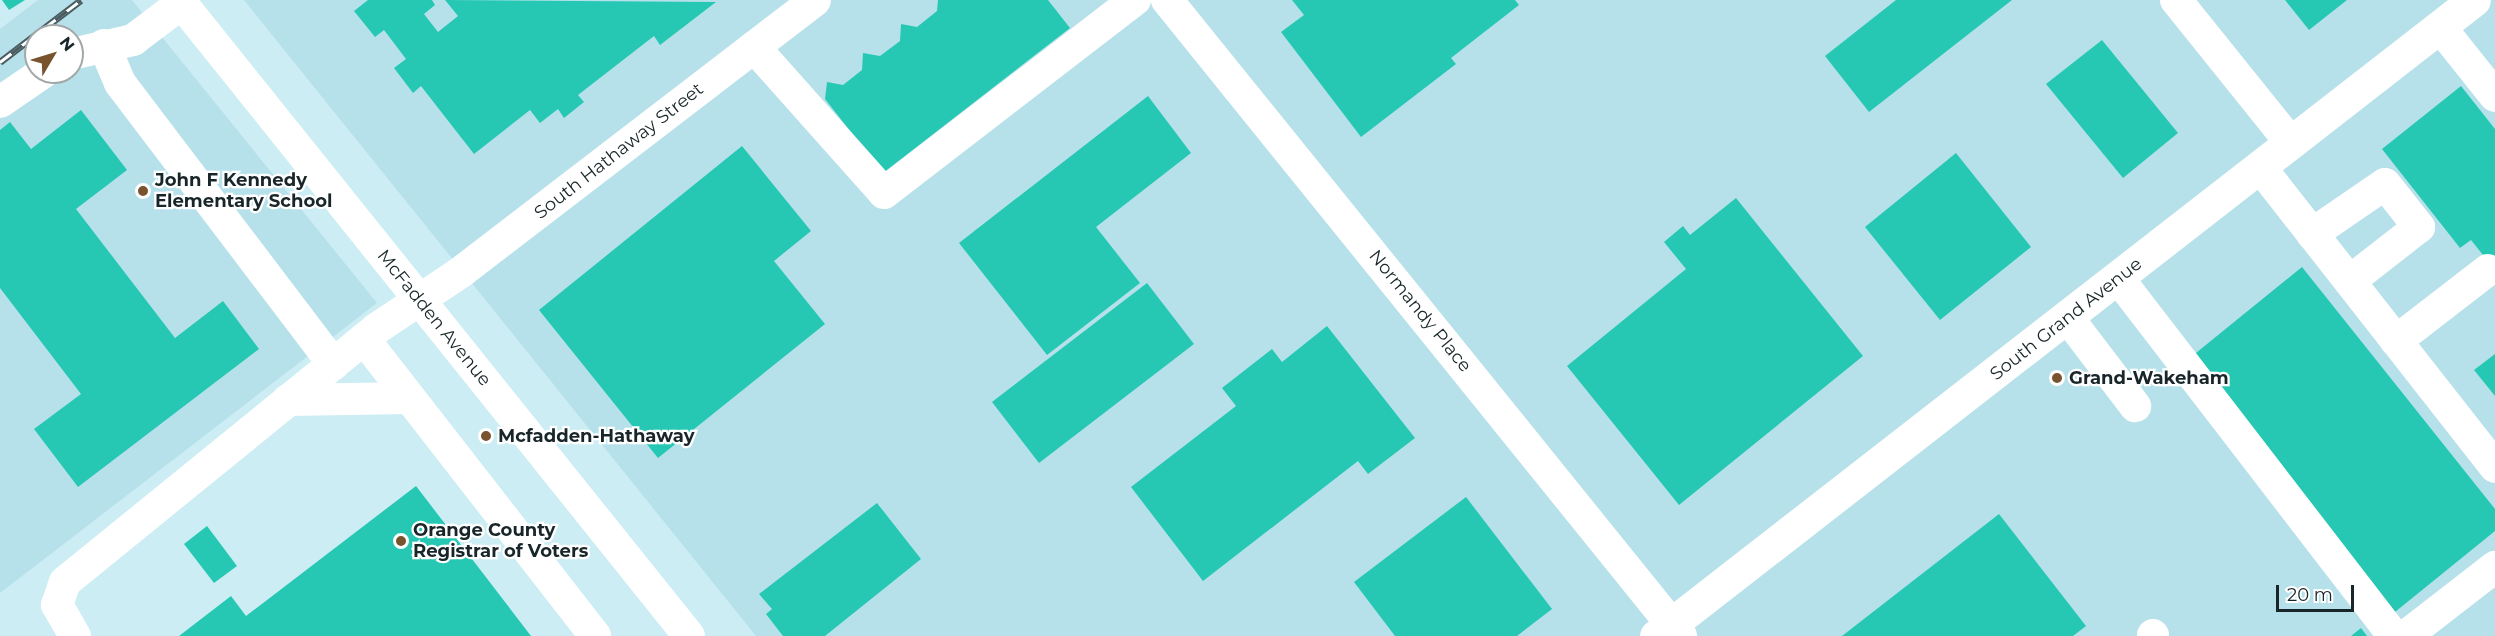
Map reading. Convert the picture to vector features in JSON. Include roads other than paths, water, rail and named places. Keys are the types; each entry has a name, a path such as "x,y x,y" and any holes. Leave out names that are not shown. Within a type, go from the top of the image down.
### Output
{"main road":[{"name":"South Grand Avenue","path":"1670,632 2474,0"}],"street":[{"name":"South Hathaway Street","path":"75,636 57,605 65,582 364,339 461,272 815,0"},
{"path":"754,47 884,194 1135,0"},
{"name":"Normandy Place","path":"1167,0 1670,632"},
{"path":"2176,0 2291,143"},
{"path":"84,51 133,40 181,1"},
{"name":"McFadden Avenue","path":"181,1 689,636"},
{"path":"2440,27 2495,96"},
{"path":"104,45 120,83 333,364"},
{"path":"0,102 26,84"},
{"path":"2260,168 2495,467"},
{"path":"2312,234 2385,184 2419,227 2350,281"},
{"path":"2396,340 2488,270"},
{"path":"2118,278 2394,636"},
{"path":"2068,318 2135,406"},
{"path":"364,339 595,636"},
{"path":"288,400 409,398"},
{"path":"2406,636 2495,567"}],"railway":[{"path":"0,62 81,0"}],"place":[{"name":"John F Kennedy Elementary School","path":"143,191"},
{"name":"Grand-Wakeham","path":"2057,378"},
{"name":"Mcfadden-Hathaway","path":"486,436"},
{"name":"Orange County Registrar of Voters","path":"401,541"}]}
